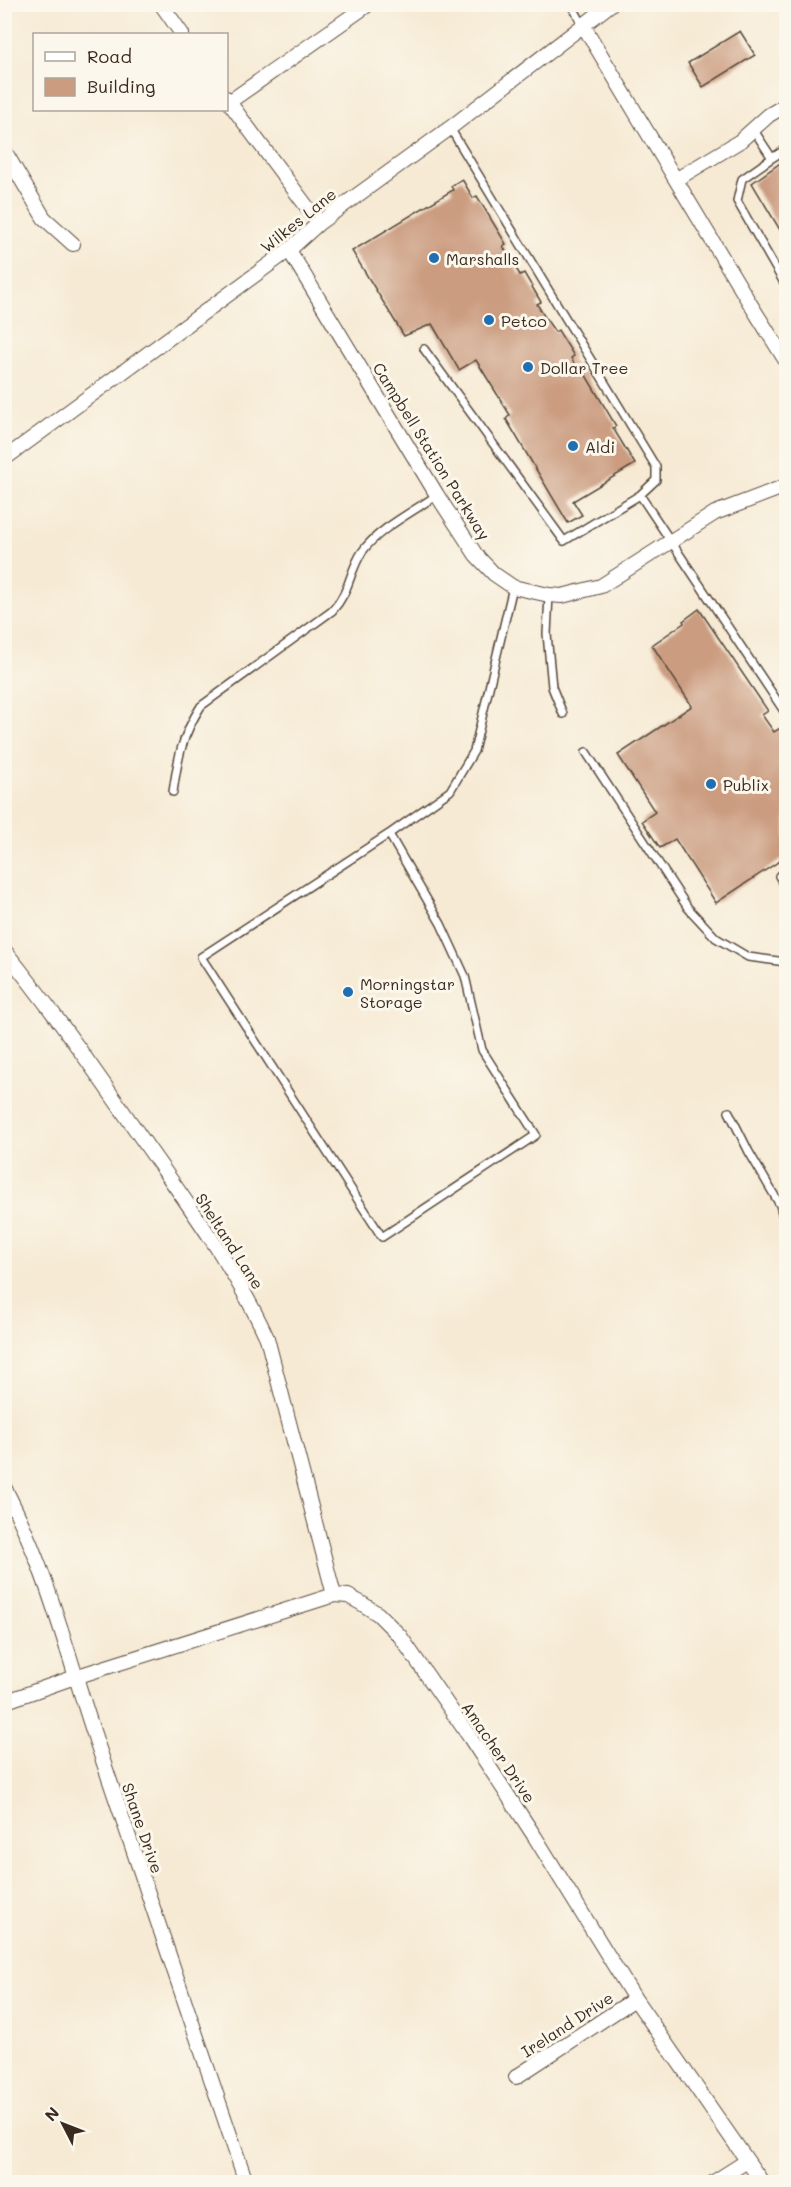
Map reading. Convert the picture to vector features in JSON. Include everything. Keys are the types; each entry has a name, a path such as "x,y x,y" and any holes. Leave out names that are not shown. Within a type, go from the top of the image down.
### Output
{"street":[{"path":"161,4 181,33"},
{"path":"319,223 228,100 369,4"},
{"name":"Wilkes Lane","path":"4,459 289,250 319,223 450,128 610,4"},
{"path":"584,25 786,361"},
{"path":"677,179 740,141 769,115 786,105"},
{"path":"4,150 44,218 73,244"},
{"name":"Campbell Station Parkway","path":"289,250 437,495 476,555 494,574 513,586 562,596 601,585 716,513 786,486"},
{"name":"Sheltand Lane","path":"4,950 42,996 85,1055 213,1240 253,1308 267,1338 334,1595"},
{"name":"Shane Drive","path":"4,1487 17,1510 50,1592 75,1677 246,2182"},
{"path":"4,1702 75,1677 334,1595"},
{"name":"Amacher Drive","path":"334,1595 348,1596 361,1603 378,1614 400,1636 505,1791 636,1998 762,2182"},
{"name":"Ireland Drive","path":"516,2077 636,1998"},
{"path":"714,2182 747,2161"}],"lane":[{"path":"571,4 584,25"},
{"path":"424,348 564,541 640,495 656,480 656,467 450,128"},
{"path":"753,129 772,158"},
{"path":"783,281 737,201 742,179 786,149"},
{"path":"173,792 177,760 188,726 201,706 332,611 342,601 360,555 368,544 393,524 437,495"},
{"path":"640,495 786,714"},
{"path":"389,834 441,924 465,976 482,1050 536,1134 382,1237 201,957 389,834 450,791 474,751 513,586"},
{"path":"549,595 547,634 552,687 563,714"},
{"path":"586,752 687,908 730,949 748,957 786,962"},
{"path":"779,876 786,888"},
{"path":"729,1112 780,1205 786,1228"}],"building":[{"path":"740,31 755,55 703,87 688,63"},
{"path":"786,159 786,240 752,183"},
{"path":"462,179 473,198 477,196 506,244 503,246 520,275 524,273 541,302 537,304 555,332 558,330 574,356 571,358 580,374 584,372 616,426 613,428 635,464 573,501 582,515 568,523 506,419 510,415 476,360 459,370 432,324 404,336 352,251 453,190 451,186"},
{"name":"Publix","path":"699,609 768,711 762,715 774,732 782,727 786,734 786,862 784,858 716,903 675,839 660,848 642,821 655,812 618,755 692,706 652,645 684,623 683,621"}],"place":[{"name":"Marshalls","path":"434,258"},
{"name":"Petco","path":"489,320"},
{"name":"Dollar Tree","path":"528,367"},
{"name":"Aldi","path":"573,446"},
{"name":"Publix","path":"711,784"},
{"name":"Morningstar Storage","path":"348,992"}]}
